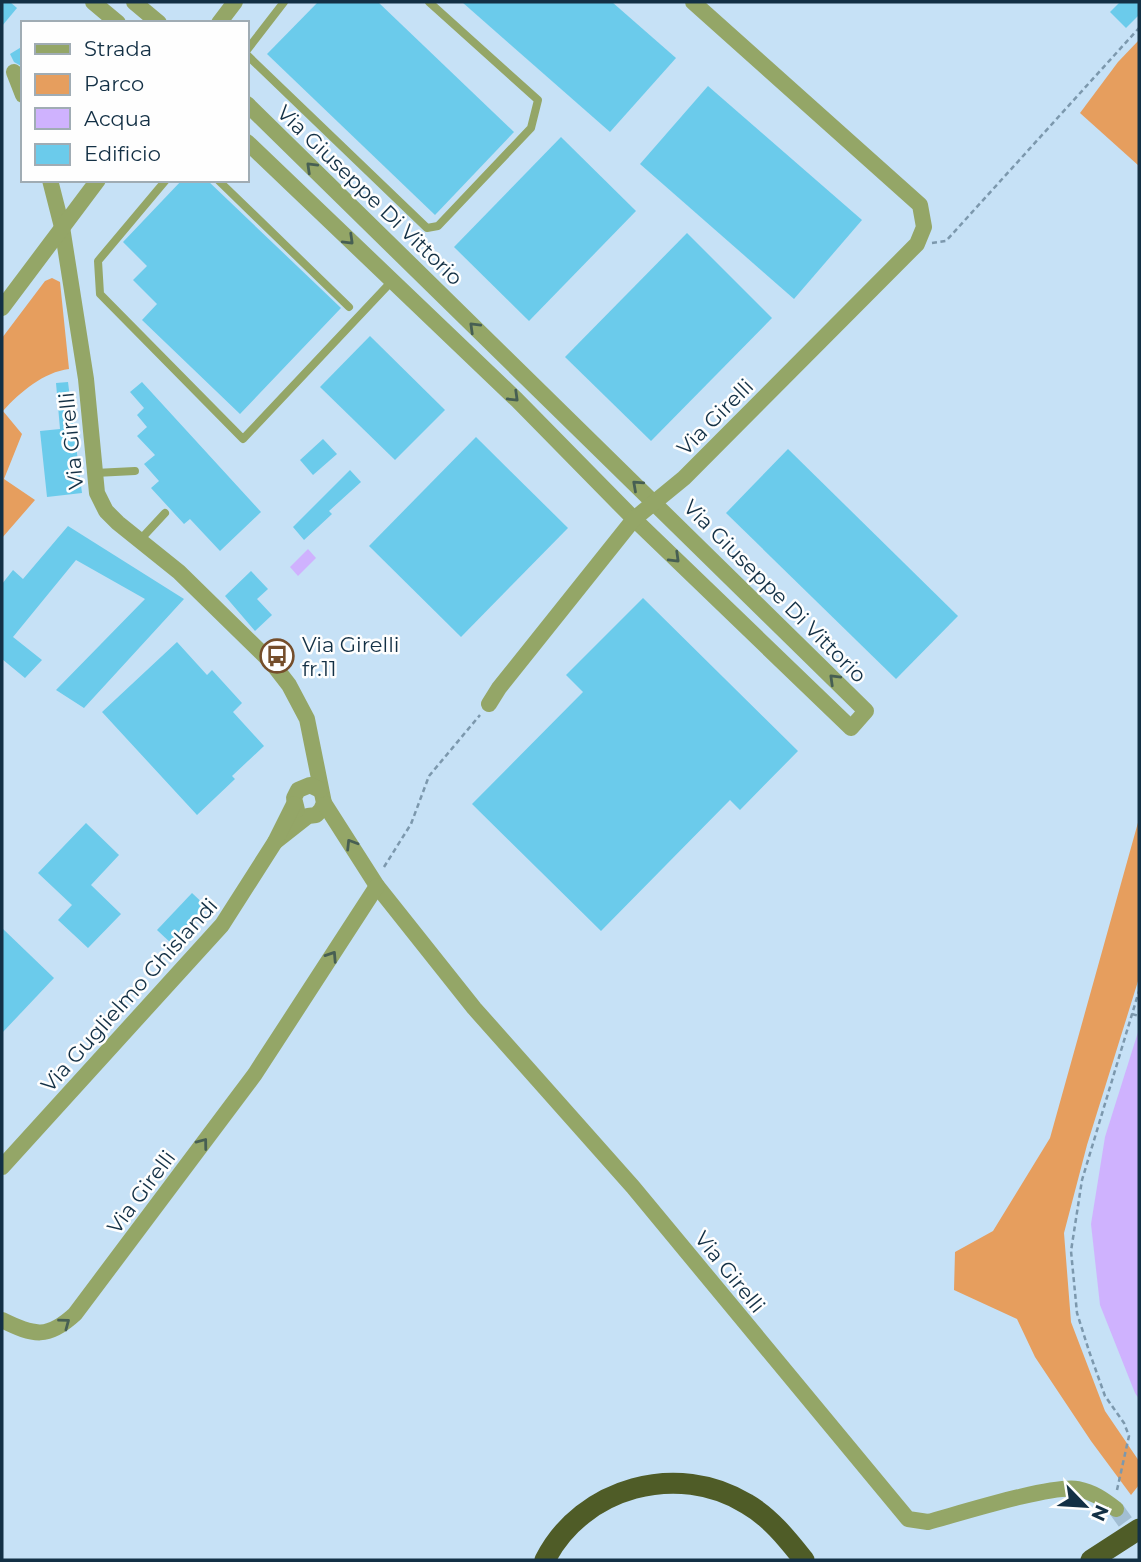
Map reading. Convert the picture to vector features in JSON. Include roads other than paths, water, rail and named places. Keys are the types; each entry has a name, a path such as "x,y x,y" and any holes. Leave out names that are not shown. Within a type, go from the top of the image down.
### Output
{"highway":[{"path":"545,1560 567,1529 607,1498 628,1489 654,1483 679,1483 705,1487 748,1504 773,1524 804,1560"},
{"path":"1091,1560 1139,1529"}],"street":[{"path":"93,2 116,21"},
{"path":"134,2 157,21"},
{"path":"221,21 235,2"},
{"name":"Via Girelli","path":"489,704 634,519 684,478 917,244 924,227 920,205 693,2"},
{"path":"14,72 21,90"},
{"name":"Via Giuseppe Di Vittorio","path":"248,105 866,710 851,728 634,519 517,400 248,143"},
{"name":"Via Girelli","path":"51,182 62,227 86,379 97,494 106,511 179,572 272,663 289,685 307,719 322,797 377,886 474,1008 633,1187 908,1519 928,1522 1048,1491 1075,1488 1099,1496 1115,1509"},
{"path":"2,308 96,182"},
{"name":"Via Girelli","path":"294,804 294,798 309,773 312,740"},
{"path":"294,804 297,810 307,816 316,815 322,797 310,785 303,787"},
{"name":"Via Guglielmo Ghislandi","path":"2,1167 222,925 251,883 294,804"},
{"name":"Via Guglielmo Ghislandi","path":"275,842 307,816"},
{"name":"Via Girelli","path":"2,1320 35,1333 52,1332 75,1314 255,1074 377,886"}],"lane":[{"path":"248,51 285,2"},
{"path":"248,53 427,228 438,226 531,128 538,100 429,2"},
{"path":"164,182 98,261 100,294 243,439 392,281"},
{"path":"220,182 349,307"},
{"path":"95,473 135,471"},
{"path":"139,541 165,513"}],"water":[{"path":"308,549 316,558 298,576 290,567"},
{"path":"1139,1029 1139,1399 1100,1305 1091,1224 1105,1137"}],"tunnel":[{"path":"1116,1509 1139,1541"}],"place":[{"name":"Via Girelli fr.11","path":"277,656"}]}
